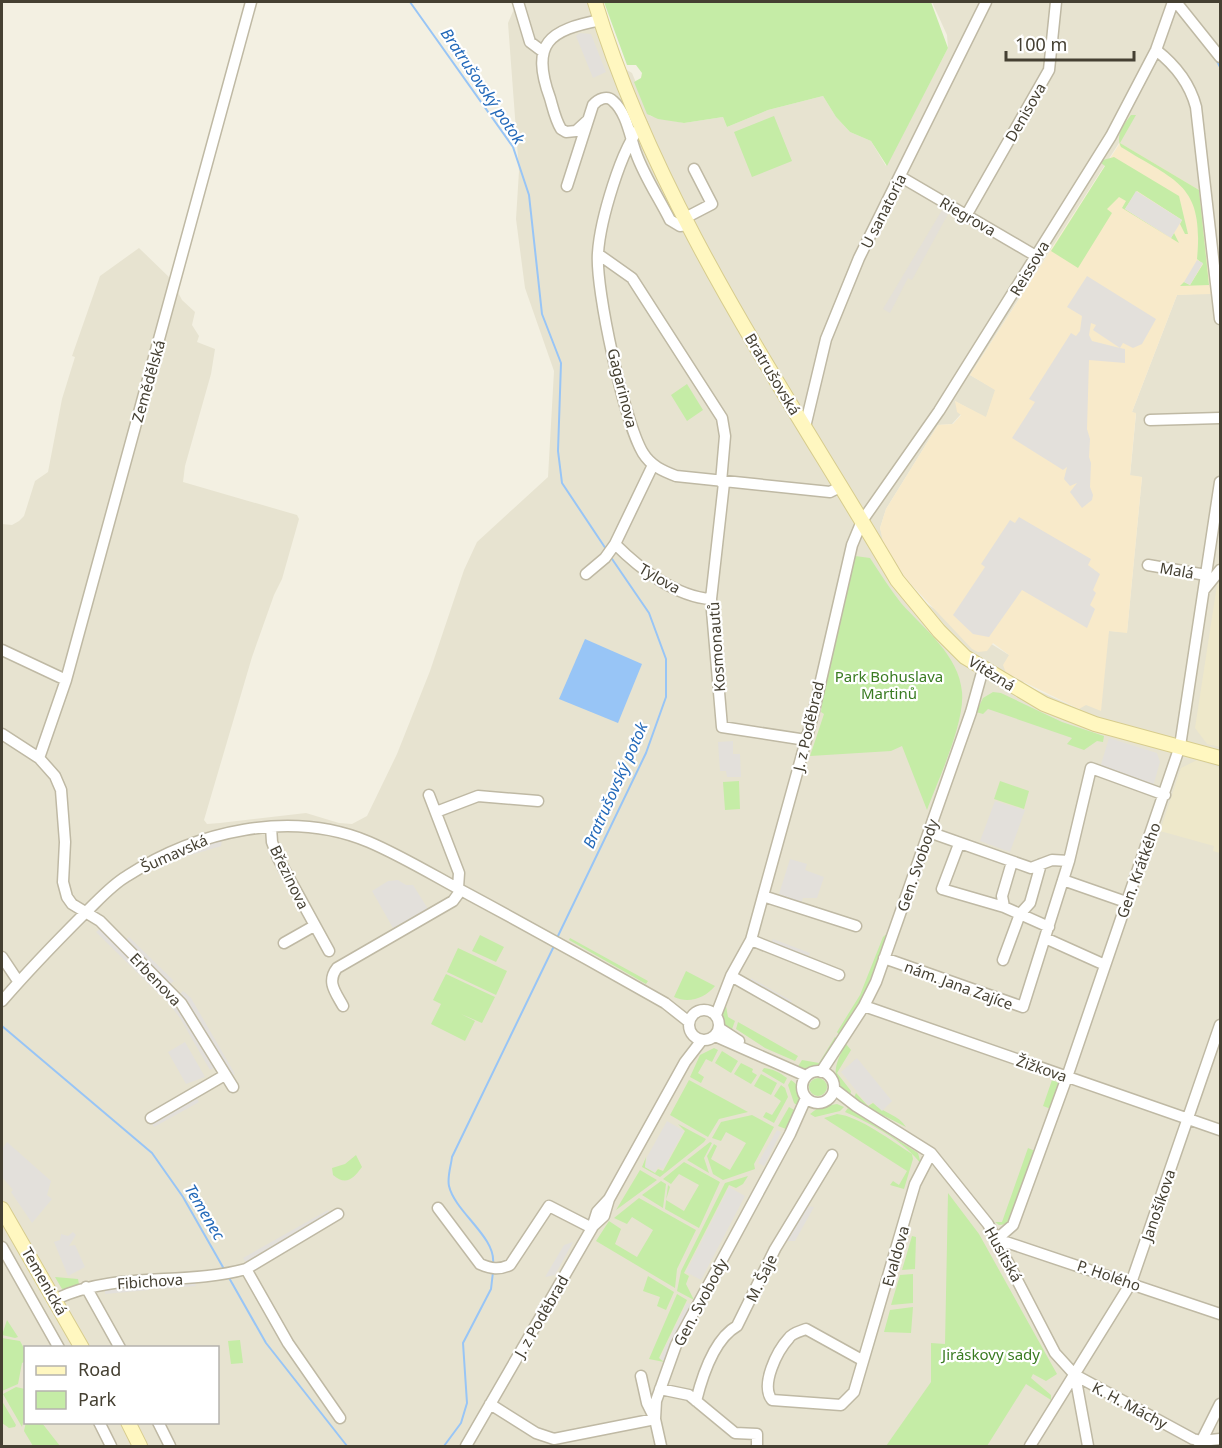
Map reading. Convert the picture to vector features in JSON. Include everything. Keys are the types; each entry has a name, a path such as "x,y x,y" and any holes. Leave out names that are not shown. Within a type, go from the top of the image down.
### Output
{"main road":[{"name":"Bratrušovská","path":"595,2 642,125 687,221 840,487 862,520"},
{"name":"Vítězná","path":"862,520 897,580 939,631 982,669 1044,704 1095,724 1221,758"},
{"name":"Temenická","path":"4,1218 56,1299 82,1346"},
{"name":"Temenická","path":"70,1323 89,1346"},
{"path":"129,1424 140,1446"}],"street":[{"name":"Zemědělská","path":"39,758 66,680 251,2"},
{"path":"518,2 530,42 542,51"},
{"name":"U sanatoria","path":"805,427 826,339 859,258 901,177 985,2"},
{"name":"Denisova","path":"967,214 1049,70 1056,2"},
{"path":"1174,2 1221,57"},
{"name":"Reissova","path":"862,520 943,404 1111,136 1156,50 1174,2"},
{"path":"588,120 576,131 566,132 561,129 546,87 542,51 548,42 568,27 601,20"},
{"path":"1156,50 1168,59 1192,91 1196,106 1221,319"},
{"name":"Bratrušovská","path":"567,186 588,120 597,100 607,98 613,101 620,110 632,136 636,153 670,220 680,226 687,221"},
{"name":"Gagarinova","path":"642,125 632,136 623,154 598,254 600,294 628,411 644,454 653,465"},
{"path":"687,221 712,204 694,169"},
{"name":"Riegrova","path":"901,177 1036,256"},
{"name":"Kosmonautů","path":"598,254 632,278 722,418 725,436 723,482 711,599 722,727 806,740"},
{"path":"1150,420 1221,418"},
{"path":"586,574 611,551 653,465 676,476 723,482 830,492 840,487"},
{"name":"Gen. Krátkého","path":"997,1239 1013,1225 1067,1077 1180,746 1221,482"},
{"name":"J. z Poděbrad","path":"712,1012 751,940 806,740 836,607 862,520"},
{"name":"Tylova","path":"611,551 675,587 690,594 711,599"},
{"name":"Malá","path":"1148,565 1206,575"},
{"path":"1204,590 1221,570"},
{"path":"2,650 66,680"},
{"name":"Gen. Svobody","path":"832,1094 825,1074 834,1053 864,1006 884,958 929,832 982,669"},
{"path":"2,734 39,758 56,776 61,790 65,842 63,882 67,897 72,904 87,912"},
{"name":"nám. Jana Zajíce","path":"884,958 1023,1007 1064,880 1091,768 1165,795"},
{"path":"343,1006 332,985 333,973 337,968 453,901 459,889 459,873 429,795"},
{"path":"436,812 482,795 538,801"},
{"name":"Šumavská","path":"2,1001 18,981 126,876 180,848 220,834 271,827 310,827 358,838 424,869 692,1017"},
{"name":"Březinova","path":"271,827 272,842 278,858 329,951"},
{"path":"929,832 1031,868 1052,860 1069,861"},
{"path":"958,844 942,889 1020,914 1105,965"},
{"path":"1004,907 1002,896 1012,862"},
{"path":"1003,960 1020,914 1030,903 1041,864"},
{"path":"1064,880 1126,902"},
{"path":"764,896 856,926"},
{"name":"Erbenova","path":"87,912 100,921 181,1003 233,1087"},
{"name":"Březinova","path":"284,943 314,926"},
{"path":"751,940 838,975"},
{"path":"2,957 18,981"},
{"path":"731,976 814,1023"},
{"name":"Žižkova","path":"864,1006 1221,1130"},
{"path":"692,1017 712,1012 717,1032 804,1080 811,1101 832,1094"},
{"name":"J. z Poděbrad","path":"685,1062 692,1033 692,1017"},
{"name":"Janošíkova","path":"1030,1446 1131,1283 1221,1025"},
{"path":"692,1033 702,1040 717,1032"},
{"name":"J. z Poděbrad","path":"466,1446 592,1228 597,1212 609,1199 685,1062 702,1040"},
{"path":"804,1080 825,1074"},
{"path":"151,1118 225,1075"},
{"name":"Husitská","path":"832,1094 856,1106 931,1153 970,1199 997,1239 1055,1353 1075,1375"},
{"name":"Gen. Svobody","path":"661,1446 655,1419 660,1389 676,1345 790,1134 811,1101"},
{"name":"Evaldova","path":"862,1360 806,1329 790,1336 774,1364 766,1386 767,1394 772,1400 841,1404 854,1392 862,1360 873,1334 915,1184 931,1153"},
{"name":"M. Šaje","path":"696,1401 702,1379 726,1332 736,1326 775,1248 832,1155"},
{"path":"438,1208 480,1264 488,1268 500,1269 510,1265 549,1206 592,1228"},
{"name":"Fibichova","path":"56,1299 86,1287 227,1274 246,1269 338,1214"},
{"name":"P. Holého","path":"997,1239 1221,1314"},
{"name":"Temenická","path":"2,1247 58,1346"},
{"path":"246,1269 288,1343 340,1418"},
{"path":"86,1287 119,1346"},
{"path":"1075,1375 1088,1446"},
{"name":"K. H. Máchy","path":"1075,1375 1200,1444"},
{"path":"490,1404 536,1433 554,1438 655,1419 647,1403 641,1376"},
{"path":"660,1389 688,1395 735,1433 757,1434 757,1446"},
{"path":"1200,1444 1221,1404"},
{"path":"100,1424 111,1446"},
{"path":"159,1424 170,1446"},
{"path":"1200,1444 1221,1439"}],"shaded area":[{"path":"517,2 591,2 608,59 632,73 650,116 684,123 723,117 727,127 768,110 823,96 836,117 850,132 871,141 886,166 948,48 947,35 932,2 1220,2 1220,1446 2,1446 2,524 12,525 24,516 35,481 48,472 62,399 75,357 72,356 100,276 139,248 171,279 182,300 195,312 192,325 199,336 197,342 215,349 211,374 185,466 183,482 297,515 299,519 282,579 252,657 204,820 207,824 306,813 339,823 352,824 367,816 397,754 430,671 464,570 477,542 548,477 554,371 525,288 516,219 519,171 508,23","holes":["1119,143 1197,190 1211,293 1177,295 1132,412 1136,414 1130,476 1142,477 1127,632 1109,631 1079,709 1025,685 1009,655 927,604 906,579 884,542 880,528 886,509 938,425 952,424 961,414 955,401 986,418 996,390 970,375"]},
{"path":"580,33 591,34 606,72 593,78 576,36"},
{"path":"1120,143 1199,190 1211,294 1177,295 1132,412 1136,413 1130,475 1142,477 1127,633 1109,631 1101,711 1086,705 1079,709 1006,673 1003,665 1009,655 993,643 987,651 978,652 972,649 906,579 883,542 880,528 886,509 938,425 953,424 961,415 957,412 955,401 986,417 995,390 970,375"},
{"path":"1136,191 1182,220 1171,238 1125,209"},
{"path":"942,210 948,214 912,280 908,278 890,313 883,309"},
{"path":"1197,260 1203,263 1190,285 1184,282"},
{"path":"1087,276 1156,319 1142,344 1133,348 1123,343 1120,348 1125,349 1125,363 1089,360 1087,429 1090,439 1090,487 1093,495 1092,500 1082,508 1070,492 1077,483 1070,486 1064,479 1067,467 1063,470 1012,438 1035,402 1029,399 1071,333 1076,336 1080,331 1082,316 1067,307","holes":["1091,323 1096,325 1093,330 1120,348 1092,341 1089,335"]},
{"path":"1019,517 1091,559 1088,565 1100,574 1093,590 1096,593 1090,605 1095,609 1087,628 1022,590 989,637 973,634 953,615 985,567 981,564 1010,520 1015,523"},
{"path":"1220,580 1220,747 1207,744 1195,728 1217,585"},
{"path":"1109,738 1157,753 1160,762 1152,790 1099,771"},
{"path":"733,741 733,754 740,754 741,777 727,777 726,771 720,771 718,742"},
{"path":"1197,760 1220,768 1220,853 1213,851 1214,846 1160,831 1181,768"},
{"path":"995,801 1025,810 1010,852 980,841"},
{"path":"222,838 221,846 188,856 183,851"},
{"path":"790,859 807,864 805,870 824,877 817,898 803,898 801,903 779,894"},
{"path":"398,880 406,885 413,885 428,909 393,928 372,891 388,881"},
{"path":"101,928 167,993 162,997 96,932"},
{"path":"129,937 174,981 169,985 125,941"},
{"path":"773,939 810,953 808,958 771,944"},
{"path":"751,978 792,1001 789,1007 749,983"},
{"path":"183,991 191,998 235,1074 230,1077 179,995"},
{"path":"171,997 181,1008 215,1067 210,1070 180,1018 167,1001"},
{"path":"185,1042 205,1077 186,1084 168,1052"},
{"path":"857,1058 892,1101 882,1111 873,1102 868,1105 841,1072"},
{"path":"196,1097 199,1102 154,1127 151,1122"},
{"path":"667,1121 684,1131 663,1169 658,1167 655,1172 645,1167 647,1157"},
{"path":"777,1130 781,1132 764,1166 758,1163"},
{"path":"7,1142 51,1181 47,1195 52,1199 32,1223 11,1192 13,1190 2,1177 2,1149"},
{"path":"729,1187 745,1196 701,1280 686,1272"},
{"path":"806,1206 814,1207 795,1241 786,1241"},
{"path":"328,1210 331,1215 246,1263 243,1258"},
{"path":"73,1232 76,1235 69,1246 75,1245 85,1267 68,1276 54,1242 60,1240 61,1234 68,1236"},
{"path":"573,1242 555,1275 545,1277 564,1245"},
{"path":"195,1281 196,1286 157,1289 157,1284"},
{"path":"148,1284 149,1290 105,1294 105,1288"},
{"path":"687,1303 694,1305 666,1361 660,1359"}],"green space":[{"path":"604,2 931,2 948,48 887,166 871,141 850,132 836,117 823,96 768,110 727,127 723,117 684,123 658,119 647,114 634,82 641,78 642,73 636,65 627,65"},
{"path":"1131,115 1136,115 1120,143 1199,190 1209,285 1180,286 1184,282 1190,285 1203,264 1197,259 1196,215 1191,200 1172,178 1121,147 1119,143 1120,134"},
{"path":"774,116 792,161 752,177 734,132"},
{"path":"1114,157 1179,196 1188,234 1185,234 1180,224 1182,220 1137,191 1125,209 1171,238 1174,233 1179,243 1122,208 1126,201 1119,197 1107,209 1112,213 1078,268 1051,251 1105,166 1101,163 1103,160"},
{"path":"687,384 703,410 687,421 671,395"},
{"name":"Park Bohuslava Martinů","path":"855,556 870,558 901,603 939,643 954,666 959,679 962,705 959,719 950,751 927,810 902,746 891,751 810,756 824,714 821,712 824,685"},
{"path":"993,692 1001,693 1062,722 1104,736 1103,742 1097,741 1084,750 1067,744 1072,738 988,709 983,714 976,712 983,698"},
{"path":"739,781 740,809 725,810 723,782"},
{"path":"1000,781 1029,791 1024,809 994,799"},
{"path":"890,931 864,994 839,1035 837,1032 860,995 883,937"},
{"path":"480,935 504,947 496,962 472,951"},
{"path":"570,938 648,981 646,984 569,940"},
{"path":"458,948 507,971 496,995 447,972"},
{"path":"686,971 715,986 696,999 685,1000 674,997"},
{"path":"446,974 495,997 482,1023 461,1014 475,1021 465,1041 431,1024 441,1004 433,1000"},
{"path":"723,1004 726,1006 728,1017 735,1021 731,1032 722,1020"},
{"path":"738,1022 798,1056 795,1061 765,1048 736,1029"},
{"path":"835,1037 837,1039 819,1068 805,1071 797,1068 802,1060 819,1063"},
{"path":"846,1044 851,1050 837,1073 851,1091 850,1096 843,1091 836,1079 836,1065"},
{"path":"714,1048 718,1050 712,1062 706,1059 698,1073 704,1077 701,1083 690,1077 700,1055"},
{"path":"722,1051 738,1061 731,1073 715,1063"},
{"path":"741,1063 753,1069 752,1072 757,1075 751,1084 734,1074"},
{"path":"764,1068 776,1071 787,1078 784,1084 762,1071"},
{"path":"761,1074 777,1083 771,1095 754,1086"},
{"path":"818,1078 824,1081 827,1087 824,1093 818,1096 812,1093 809,1087 812,1081"},
{"path":"689,1080 748,1112 719,1119 708,1137 670,1115"},
{"path":"791,1080 800,1092 799,1107 794,1103 788,1085"},
{"path":"1052,1080 1059,1083 1051,1109 1043,1106"},
{"path":"781,1085 785,1088 788,1097 774,1123 763,1117 766,1112 772,1115 781,1101 774,1096"},
{"path":"856,1093 868,1106 873,1103 906,1127 853,1100"},
{"path":"837,1104 844,1107 840,1111 815,1117 810,1114 819,1107"},
{"path":"789,1107 796,1111 786,1129 778,1126"},
{"path":"848,1108 918,1153 921,1164 897,1141 845,1112"},
{"path":"837,1114 865,1124 912,1154 913,1159 904,1189 890,1185 893,1181 899,1185 907,1171 824,1118"},
{"path":"752,1115 774,1127 754,1164 755,1169 723,1180 713,1174 707,1156 714,1144 717,1146 711,1159 730,1170 746,1143 726,1132 721,1141 712,1138 721,1122"},
{"path":"678,1124 706,1139 660,1177 642,1167 646,1157 645,1167 655,1173 658,1169 663,1171 685,1131"},
{"path":"710,1142 712,1143 704,1158 709,1173 687,1160"},
{"path":"1028,1148 1035,1151 1009,1224 999,1225 995,1222 1002,1222"},
{"path":"356,1155 362,1167 356,1175 349,1180 342,1180 333,1175 332,1168 345,1164"},
{"path":"684,1162 720,1182 699,1228 665,1209 666,1200 684,1211 699,1185 679,1174 671,1184 663,1179"},
{"path":"640,1170 657,1180 616,1210"},
{"path":"748,1176 743,1184 736,1188 729,1185 684,1273 689,1276 686,1284 694,1300 677,1291 681,1271 725,1183"},
{"path":"661,1181 666,1184 663,1208 642,1195"},
{"name":"Jiráskovy sady","path":"948,1193 979,1234 1057,1374 1046,1381 1033,1374 1031,1378 1051,1395 1051,1400 1026,1384 987,1446 886,1446 931,1382 931,1343 945,1344"},
{"path":"639,1198 696,1230 677,1269 675,1288 596,1241 609,1221 621,1229 615,1244 637,1257 653,1230 632,1217 627,1224 614,1218"},
{"path":"912,1236 916,1237 915,1269 902,1270"},
{"path":"913,1274 913,1303 891,1305 900,1275"},
{"path":"648,1276 674,1292 666,1310 657,1306 660,1297 643,1291"},
{"path":"55,1277 78,1279 79,1284 70,1291 62,1289"},
{"path":"677,1294 687,1300 659,1358 664,1362 649,1359"},
{"path":"913,1307 911,1333 884,1332 890,1310"},
{"path":"7,1320 18,1337 2,1335"},
{"path":"2,1338 20,1341 24,1348 24,1362 18,1384 2,1391"},
{"path":"240,1340 243,1363 231,1364 228,1341"},
{"path":"16,1387 24,1389 22,1427 3,1394"},
{"path":"2,1401 15,1427 9,1428 2,1423"},
{"path":"26,1424 43,1424 60,1446 33,1446 24,1431"}],"water":[{"path":"585,639 642,664 618,723 559,699"}],"waterway":[{"name":"Bratrušovský potok","path":"410,2 513,147 529,195 542,314 561,363 558,451 562,483 606,549"},
{"path":"1216,59 1220,67"},
{"name":"Bratrušovský potok","path":"557,938 646,753 666,697 666,659 649,613 610,556"},
{"name":"Bratrušovský potok","path":"493,1263 488,1244 459,1205 449,1186 452,1157 554,946"},
{"name":"Temenec","path":"2,1026 152,1153 183,1197 224,1269"},
{"name":"Bratrušovský potok","path":"444,1446 461,1423 467,1403 463,1343 491,1289 493,1272"},
{"name":"Temenec","path":"228,1276 266,1343 347,1446"}]}
